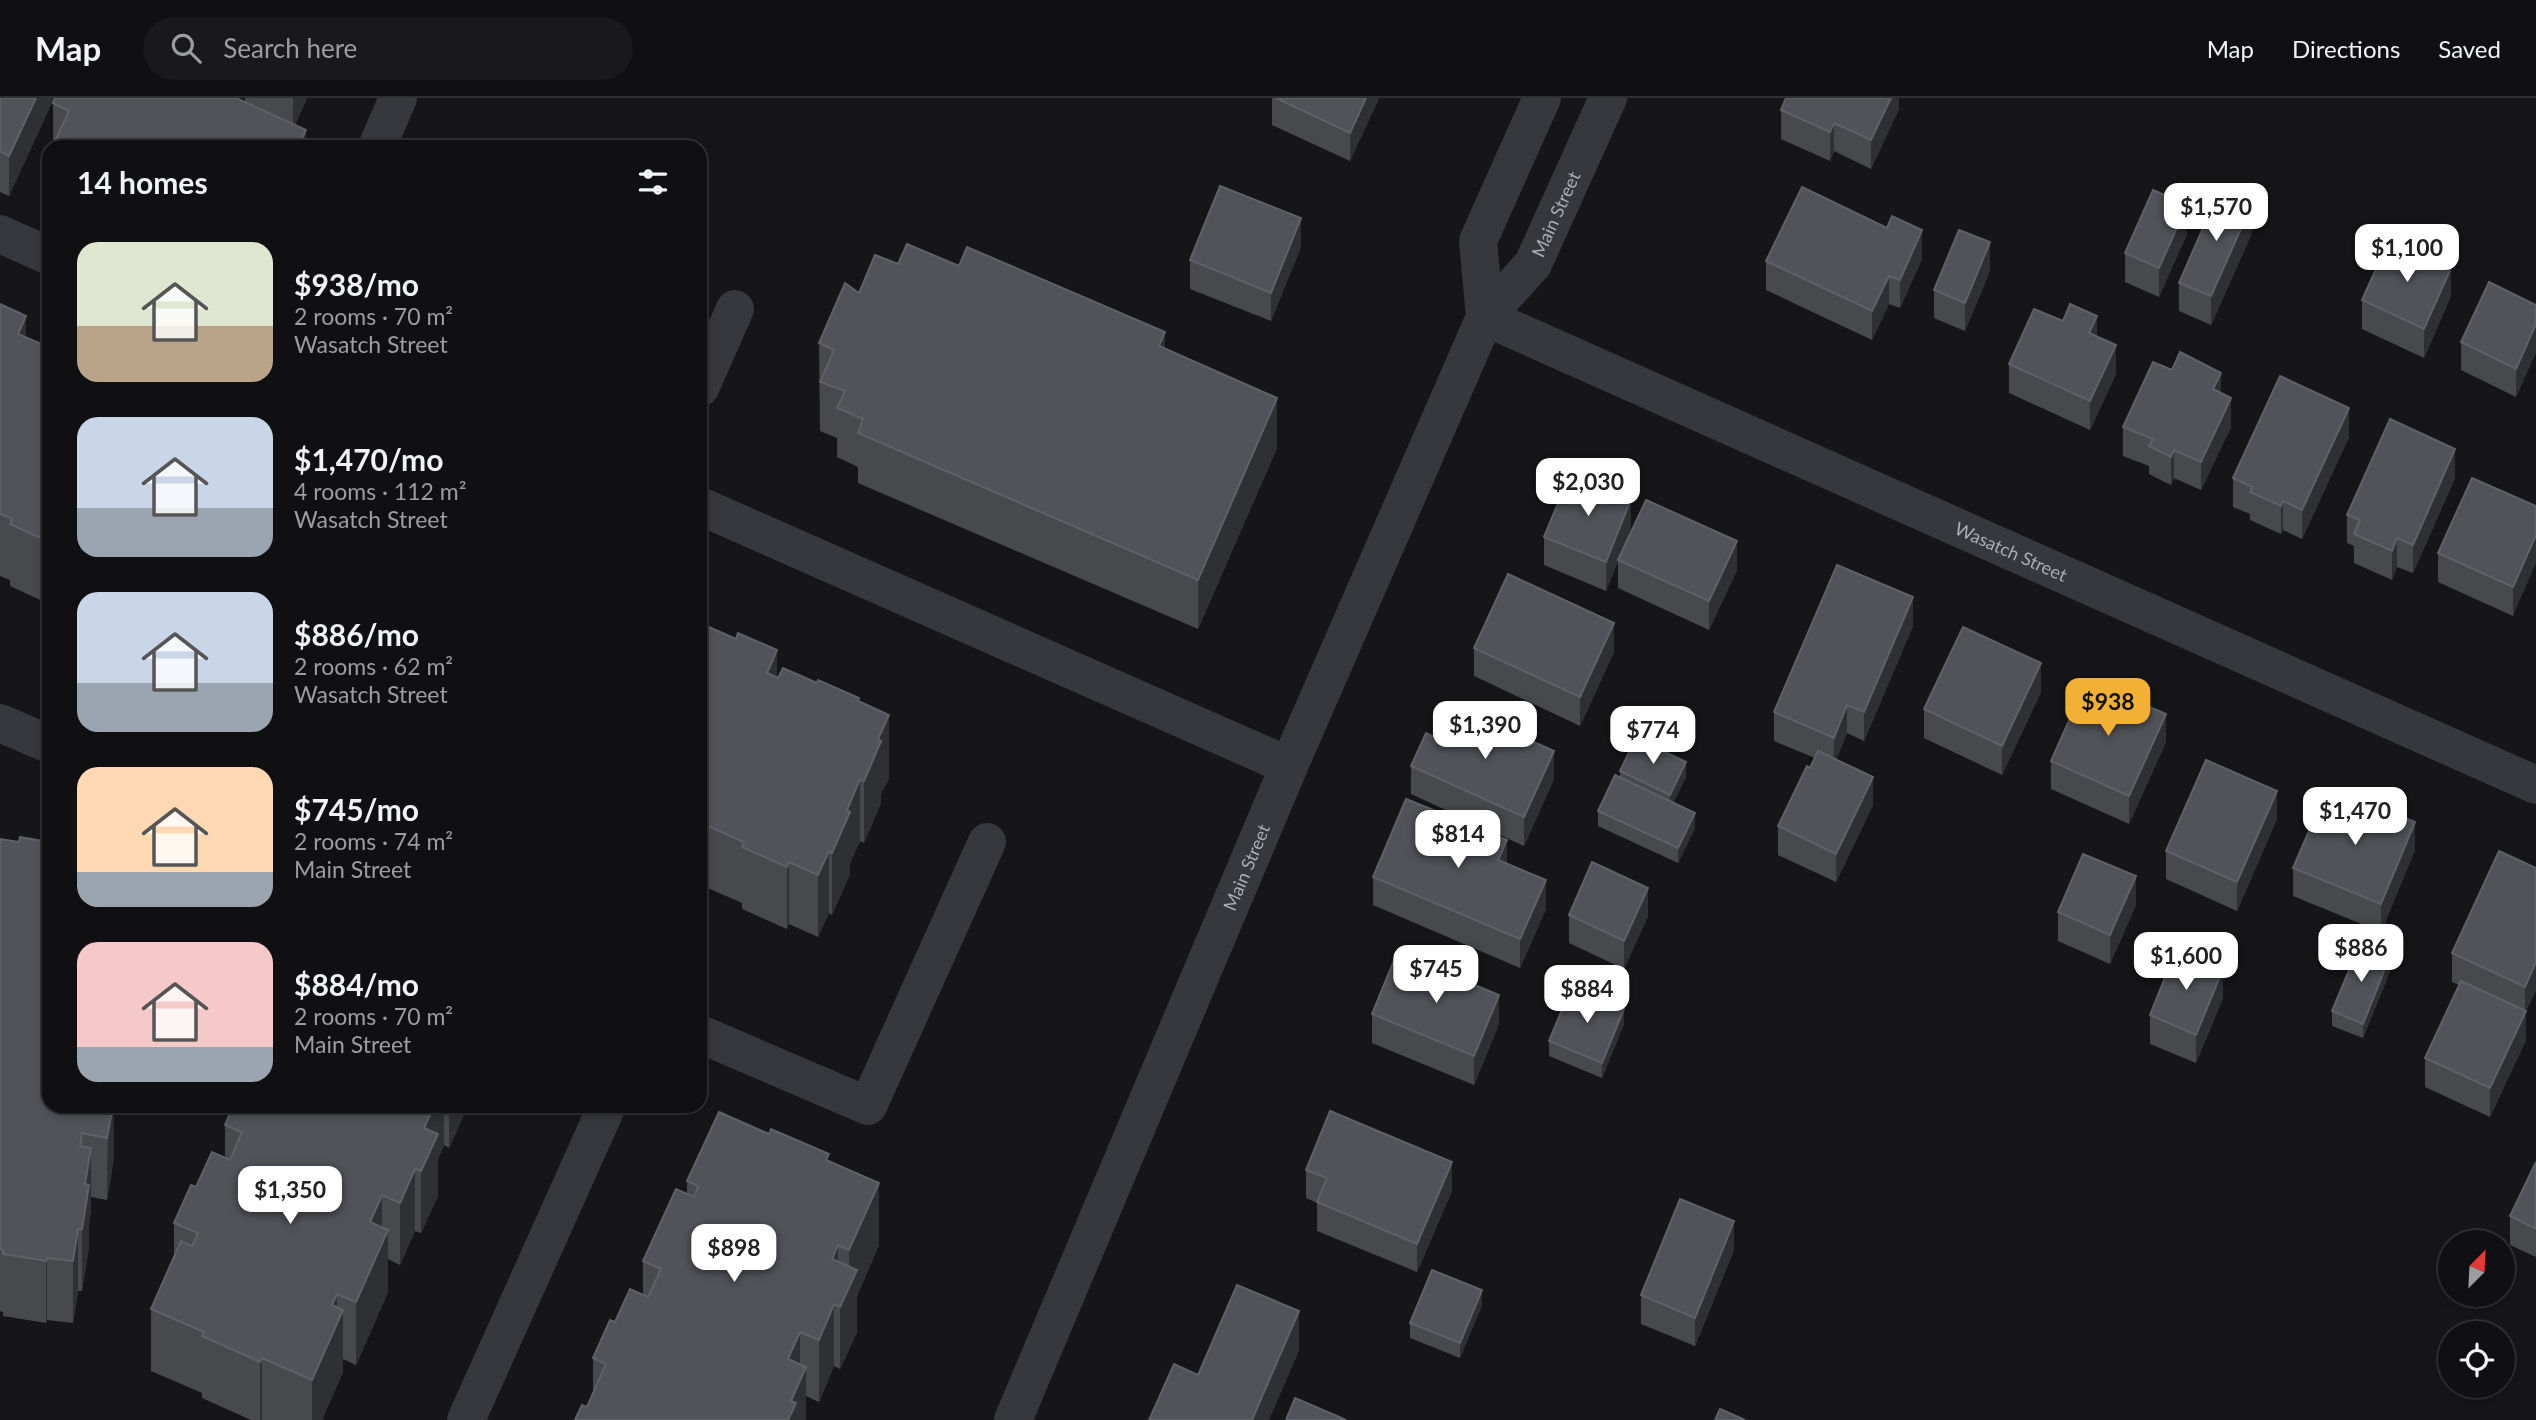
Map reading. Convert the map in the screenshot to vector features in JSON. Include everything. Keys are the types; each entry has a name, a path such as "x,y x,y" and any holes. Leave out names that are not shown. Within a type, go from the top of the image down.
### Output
{"street":[{"path":"380,140 398,98"},
{"name":"Main Street","path":"1485,317 1478,241 1542,98"},
{"name":"Main Street","path":"1013,1420 1289,766 1485,317 1533,264 1608,98"},
{"path":"0,234 42,253"},
{"path":"707,372 735,309"},
{"name":"Wasatch Street","path":"1485,317 2536,785"},
{"path":"707,509 1289,766"},
{"path":"0,723 42,741"},
{"path":"707,1037 868,1106 987,842"},
{"path":"466,1420 604,1113"}],"building":[{"path":"0,98 36,98 9,156 0,151"},
{"path":"55,98 236,98 306,130 301,140 58,140 56,139 69,111 53,103"},
{"path":"1276,98 1366,98 1350,133"},
{"path":"1786,98 1891,98 1871,140 1834,123 1830,132 1781,110"},
{"path":"1220,186 1301,218 1271,293 1190,260"},
{"path":"1802,187 1887,228 1892,216 1922,230 1900,280 1889,276 1872,311 1766,261"},
{"path":"2220,189 2252,204 2211,296 2179,283"},
{"path":"2153,190 2187,205 2159,268 2125,253"},
{"path":"1959,230 1990,242 1965,303 1934,290"},
{"path":"2389,240 2451,268 2424,329 2362,300"},
{"path":"907,244 959,266 967,247 1165,332 1159,346 1277,398 1198,580 858,433 863,419 837,408 845,391 820,382 834,350 819,343 845,283 859,293 875,255 898,264"},
{"path":"2489,282 2536,305 2536,324 2516,369 2461,342"},
{"path":"0,304 26,316 18,334 42,344 42,539 10,524 12,519 0,514"},
{"path":"2070,304 2097,316 2089,333 2116,345 2090,401 2009,364 2034,309 2063,321"},
{"path":"2180,352 2221,373 2213,389 2231,398 2201,462 2174,450 2171,457 2149,446 2153,439 2123,427 2153,362 2172,370"},
{"path":"2280,376 2349,408 2302,510 2283,501 2281,506 2250,492 2252,487 2233,478"},
{"path":"2390,419 2455,449 2413,545 2397,538 2392,551 2354,534 2360,520 2347,515"},
{"path":"1570,474 1631,499 1606,562 1544,537"},
{"path":"2472,478 2536,506 2536,535 2513,587 2438,553"},
{"path":"1646,500 1737,541 1709,601 1618,560"},
{"path":"1837,565 1913,597 1864,712 1847,705 1834,738 1774,712"},
{"path":"1508,574 1614,623 1580,697 1474,648"},
{"path":"707,626 736,639 738,633 777,650 767,673 778,678 783,668 817,683 818,680 889,715 864,781 860,779 847,810 850,812 832,853 829,851 818,875 789,862 787,867 742,847 744,842 707,826"},
{"path":"1963,627 2041,663 2002,746 1924,709"},
{"path":"2087,680 2166,714 2129,796 2051,761"},
{"path":"1454,706 1554,751 1524,817 1411,766 1426,733 1439,739"},
{"path":"1636,738 1686,762 1670,795 1620,771"},
{"path":"1818,751 1873,777 1836,854 1778,826 1807,766 1810,768"},
{"path":"2206,760 2277,791 2237,882 2166,851"},
{"path":"1615,775 1695,813 1678,848 1598,811"},
{"path":"2324,796 2353,808 2357,797 2415,822 2381,904 2293,868"},
{"path":"1406,799 1507,840 1498,860 1546,880 1520,939 1373,877"},
{"path":"20,837 42,841 42,1113 112,1113 107,1138 82,1133 80,1146 91,1148 85,1184 89,1185 82,1229 78,1229 73,1261 47,1258 46,1261 3,1254 0,1249 0,839 19,842"},
{"path":"2499,851 2536,868 2536,962 2525,987 2452,953"},
{"path":"2083,854 2136,876 2110,935 2058,912"},
{"path":"1592,862 1648,888 1624,941 1569,915"},
{"path":"2360,944 2390,956 2363,1024 2332,1011"},
{"path":"2176,950 2223,969 2196,1035 2150,1015"},
{"path":"1397,953 1499,995 1474,1056 1372,1014"},
{"path":"2461,981 2526,1011 2490,1088 2425,1058"},
{"path":"1571,988 1624,1009 1602,1063 1549,1041"},
{"path":"1330,1111 1452,1162 1417,1244 1317,1202 1327,1178 1306,1170"},
{"path":"719,1112 769,1134 771,1129 829,1154 826,1160 879,1183 849,1250 838,1245 832,1259 857,1270 840,1307 834,1304 819,1340 800,1332 788,1359 806,1367 791,1401 796,1403 788,1420 575,1420 582,1405 587,1407 606,1364 593,1358 610,1320 615,1322 630,1289 648,1297 661,1269 643,1261 676,1189 694,1197 698,1186 687,1181"},
{"path":"230,1113 431,1113 424,1128 438,1134 421,1171 415,1169 400,1203 382,1195 370,1222 388,1230 356,1302 337,1294 332,1305 343,1310 312,1380 262,1358 260,1362 202,1336 204,1332 151,1309 181,1241 192,1246 198,1233 174,1223 191,1185 196,1187 212,1152 230,1160 242,1132 225,1125"},
{"path":"2536,1162 2536,1229 2510,1216"},
{"path":"1680,1199 1734,1221 1695,1318 1641,1295"},
{"path":"1432,1270 1482,1290 1460,1343 1410,1323"},
{"path":"1237,1285 1299,1311 1252,1420 1149,1420 1174,1364 1198,1375"},
{"path":"1295,1398 1346,1420 1286,1420"},
{"path":"1720,1409 1745,1420 1715,1420"}]}
